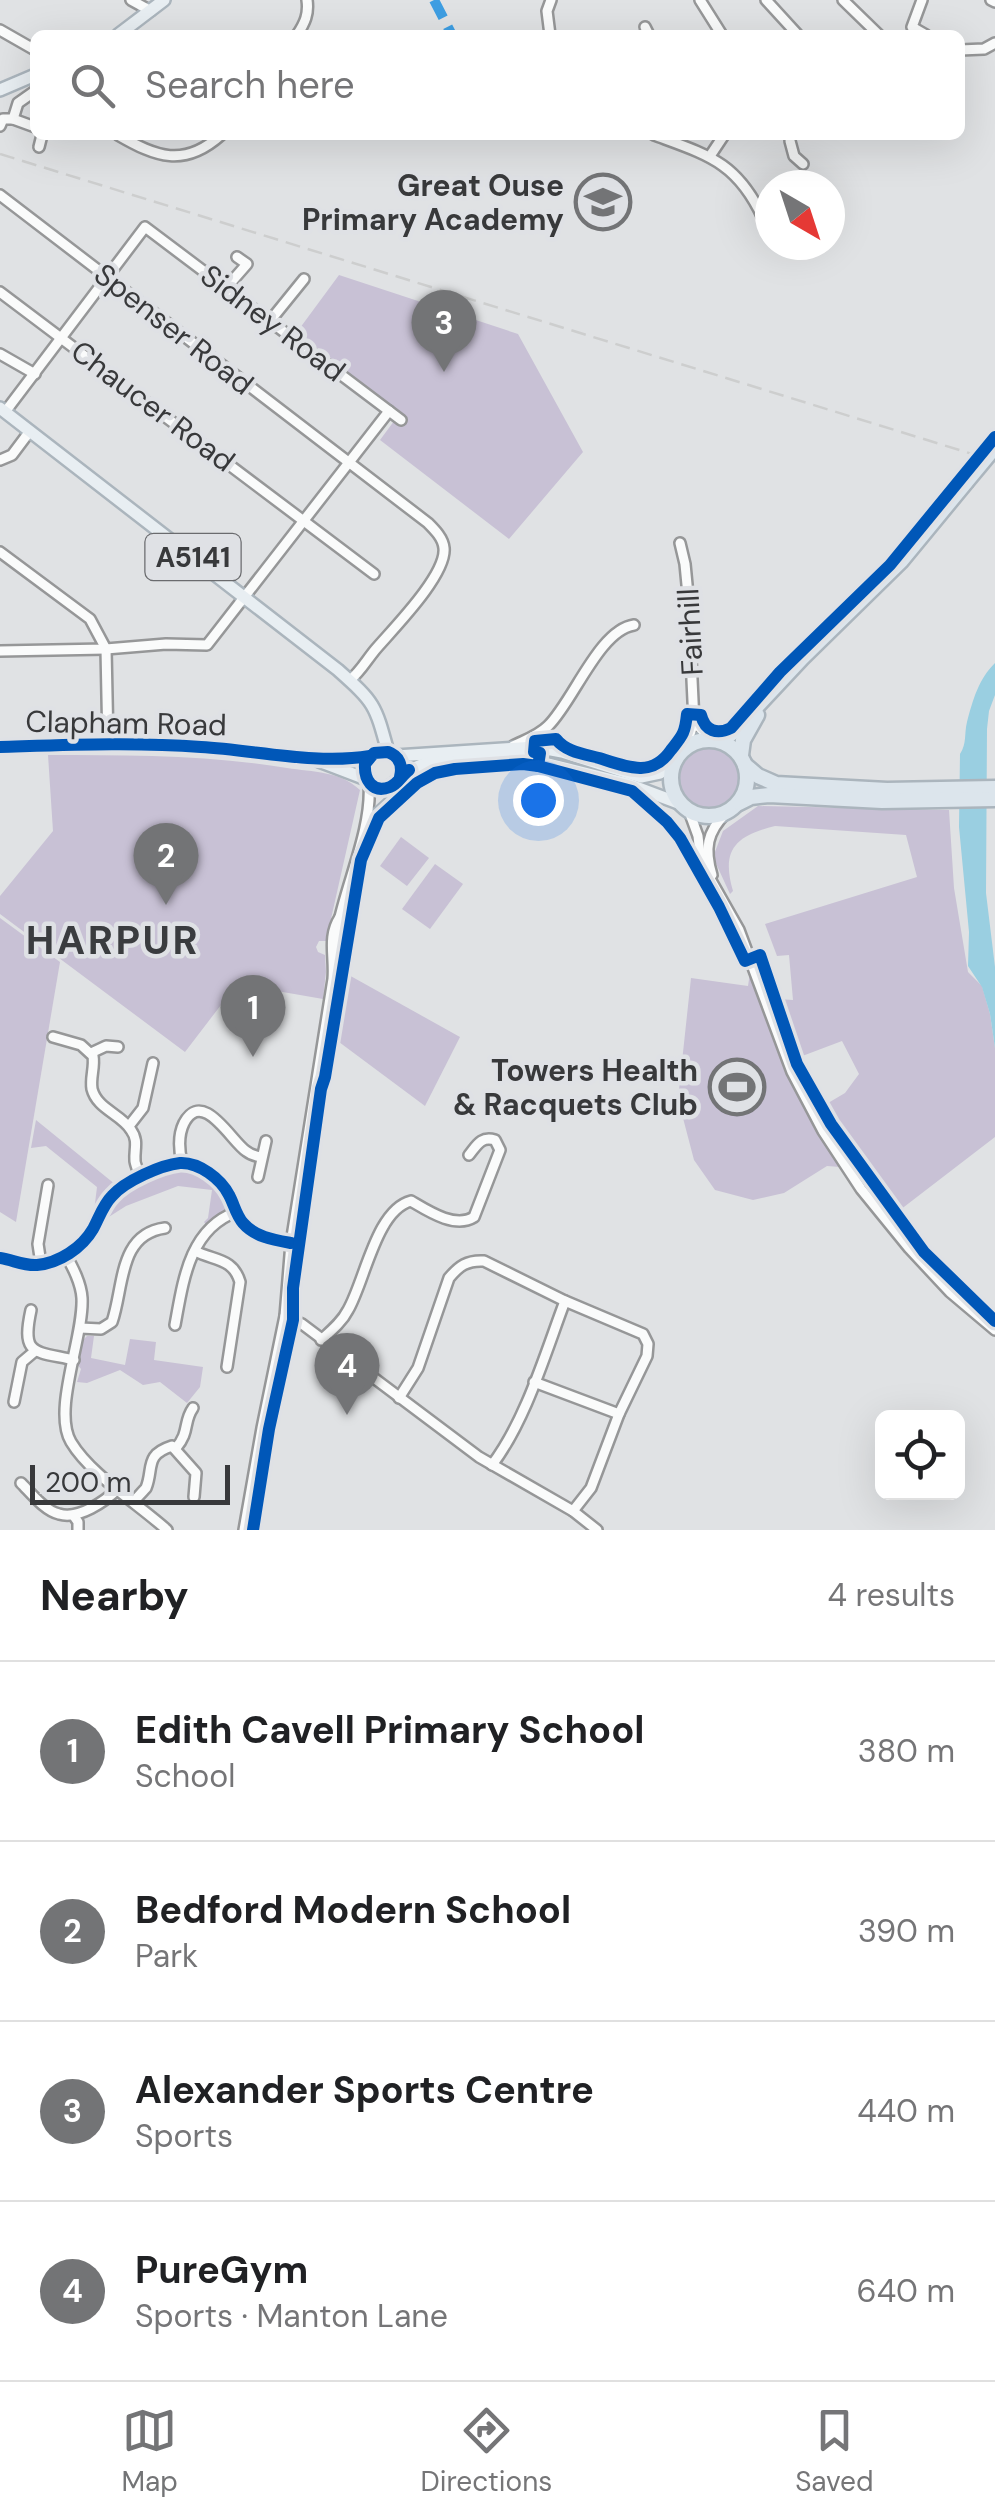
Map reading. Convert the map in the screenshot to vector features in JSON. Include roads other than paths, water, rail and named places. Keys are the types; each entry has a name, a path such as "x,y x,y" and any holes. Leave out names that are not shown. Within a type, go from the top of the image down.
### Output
{"highway":[{"path":"995,447 901,562 731,734 686,746 674,761 671,784 685,808 704,816 726,812 755,796 768,795 995,799"},
{"path":"739,802 746,788 743,740 777,686"},
{"path":"715,740 735,748 758,776 776,784 885,796 995,788"}],"main road":[{"path":"125,30 164,0"},
{"path":"0,90 30,77"},
{"name":"A5141","path":"3,410 367,694 378,712 382,754"},
{"name":"Clapham Road","path":"0,747 196,746 353,759 382,754 546,748 641,777 660,773 674,761"},
{"path":"546,748 586,772"},
{"path":"396,781 402,765 382,754 364,768 368,781 379,789 396,781 419,766 524,758 657,794 685,808"},
{"name":"Clapham Road","path":"311,758 368,781"},
{"path":"375,817 419,777 453,762"}],"street":[{"path":"131,0 151,11"},
{"path":"300,30 308,10 307,0"},
{"path":"549,30 547,11 551,0"},
{"path":"700,0 719,30"},
{"path":"766,0 793,30"},
{"path":"843,0 873,30"},
{"path":"908,30 922,0"},
{"path":"912,26 918,30"},
{"path":"0,30 30,47"},
{"path":"965,50 984,49 995,43"},
{"path":"14,119 18,103 30,95"},
{"path":"0,126 2,119 30,124"},
{"path":"39,148 41,140"},
{"path":"127,140 154,154 172,156 192,153 216,140"},
{"path":"667,140 710,156 730,169 755,201"},
{"path":"710,156 721,140"},
{"path":"791,140 794,156 803,164"},
{"name":"Spenser Road","path":"0,196 428,523 445,545 444,557 427,587 350,680"},
{"name":"Sidney Road","path":"108,278 146,227 401,420"},
{"path":"226,288 247,264 236,257"},
{"path":"3,410 108,278"},
{"path":"270,321 304,279"},
{"name":"Chaucer Road","path":"0,292 374,574"},
{"path":"0,354 34,374"},
{"path":"0,652 208,645 389,411"},
{"path":"0,460 12,454 30,431"},
{"name":"Fairhill","path":"680,543 688,595 694,722 686,746"},
{"path":"0,552 90,619 106,649 108,744"},
{"path":"546,748 541,736 612,636 623,626 634,625"},
{"path":"694,722 715,740"},
{"path":"512,747 548,727"},
{"path":"548,727 562,752"},
{"path":"244,1530 284,1316 334,957 342,930 340,916 364,834 368,781"},
{"path":"364,834 396,781"},
{"path":"685,808 695,825 701,863 752,958 792,1072 823,1131 861,1189 918,1258 995,1330"},
{"path":"716,887 708,858 709,841 714,824 726,812"},
{"path":"53,1037 82,1045 91,1053 92,1091 111,1114 129,1126 138,1146 134,1158 140,1176"},
{"path":"91,1053 106,1046 118,1046"},
{"path":"129,1126 144,1108 154,1070"},
{"path":"182,1163 179,1148 183,1125 198,1111 212,1115 245,1151 261,1158"},
{"path":"322,1340 350,1307 382,1229 402,1203 411,1201 459,1222 474,1217 500,1150 488,1138 481,1140 469,1155"},
{"path":"258,1176 266,1141"},
{"path":"0,1258 40,1264 66,1255 85,1240 110,1198 126,1184 182,1163 205,1170 224,1186 244,1225 261,1236 291,1244"},
{"path":"40,1264 38,1244 48,1185"},
{"path":"176,1325 185,1274 195,1251 206,1232 236,1212"},
{"path":"80,1328 102,1328 112,1322 132,1248 146,1234 165,1228"},
{"path":"195,1251 236,1268 240,1282 227,1367"},
{"path":"66,1255 82,1297 65,1429 80,1454 167,1530"},
{"path":"399,1398 418,1368 449,1278 471,1260 484,1261 643,1334 648,1344 647,1356 591,1488 572,1511"},
{"path":"492,1465 508,1442 565,1301"},
{"path":"31,1310 27,1339 35,1351 74,1360"},
{"path":"284,1316 302,1324 492,1465 597,1530"},
{"path":"14,1402 22,1362 35,1351"},
{"path":"534,1382 620,1414"},
{"path":"176,1448 184,1439 193,1408"},
{"path":"134,1501 146,1488 152,1459 172,1446 196,1473 194,1497"},
{"path":"21,1483 54,1513 73,1515 106,1501 118,1489"},
{"path":"73,1515 78,1530"}],"water":[{"path":"995,663 995,695 987,729 986,893 995,967 995,1048 982,987 968,966 969,932 959,827 960,754 967,722 980,683"}],"railway":[{"path":"0,154 995,461"}],"place":[{"name":"Great Ouse Primary Academy","path":"603,202"},
{"name":"Alexander Sports Centre","path":"444,372"},
{"name":"Bedford Modern School","path":"166,905"},
{"name":"Edith Cavell Primary School","path":"253,1057"},
{"name":"Towers Health & Racquets Club","path":"737,1087"},
{"name":"PureGym","path":"347,1415"}],"district":[{"name":"HARPUR","path":"113,940"}]}
